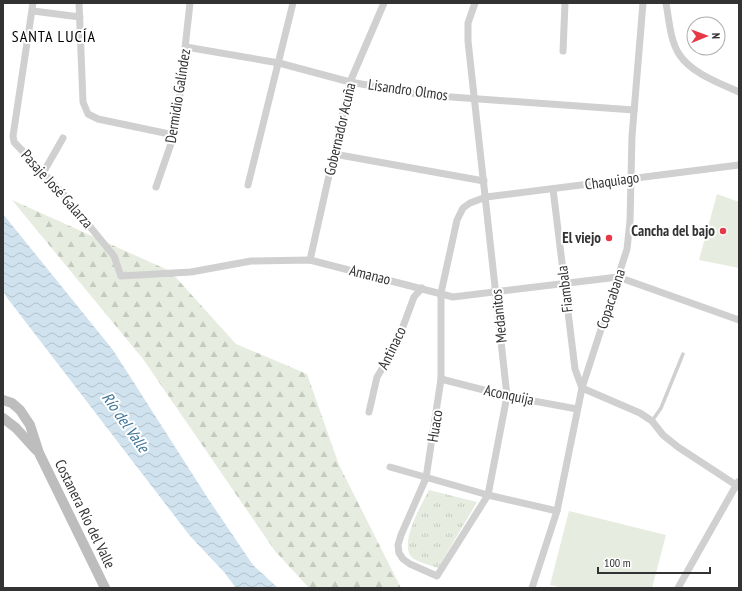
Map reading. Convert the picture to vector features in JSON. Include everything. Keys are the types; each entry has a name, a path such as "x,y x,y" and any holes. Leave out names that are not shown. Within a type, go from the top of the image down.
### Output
{"main road":[{"name":"Costanera Río del Valle","path":"3,400 12,403 20,410 30,425 39,453 105,588"},
{"name":"Costanera Río del Valle","path":"3,418 16,428 39,453"}],"street":[{"name":"Pasaje José Galarza","path":"33,3 13,136 14,142 64,194 114,256 121,276"},
{"path":"79,3 83,102 88,114 98,119 174,135"},
{"name":"Dermidio Galíndez","path":"156,187 174,135 186,47 190,3"},
{"path":"248,185 279,64 292,3"},
{"name":"Gobernador Acuña","path":"310,260 350,82 384,3"},
{"name":"Medanitos","path":"437,576 488,495 507,396 468,41 468,23 475,3"},
{"path":"563,50 565,3"},
{"name":"Copacabana","path":"532,588 558,511 582,388 627,249 632,178 632,136 643,3"},
{"path":"666,3 673,40 678,53 687,64 698,72 739,92"},
{"path":"33,11 80,17"},
{"name":"Lisandro Olmos","path":"186,47 279,64 350,82 424,94 634,110"},
{"path":"43,173 63,138"},
{"path":"334,154 484,181"},
{"name":"Chaquiago","path":"486,197 739,165"},
{"name":"Fiambala","path":"554,189 575,369 582,388"},
{"path":"441,292 457,220 463,208 470,203 486,197"},
{"name":"Amanao","path":"121,276 191,272 251,261 310,260 441,292 454,297 564,282 618,277"},
{"path":"618,277 739,320"},
{"name":"Antinaco","path":"369,412 378,377 395,348 414,297 422,288"},
{"name":"Huaco","path":"437,576 410,564 399,553 398,545 401,534 426,478 441,379 441,292"},
{"name":"Aconquija","path":"441,379 507,396 577,409"},
{"path":"582,388 640,413 652,420 663,435 678,447 738,484 678,588"},
{"path":"390,467 488,495 558,511"}],"lane":[{"path":"652,420 661,408 683,354"}],"green space":[{"name":"Cancha del bajo","path":"717,194 739,202 739,268 699,260"},
{"path":"12,200 170,271 236,344 307,374 339,465 401,588 309,588 275,551 143,359"},
{"path":"429,490 477,502 438,568 414,559 409,553 408,545 412,525"},
{"path":"569,511 666,535 652,588 564,588 550,585"}],"water":[{"name":"Río del Valle","path":"3,214 113,350 209,500 253,565 278,588 236,588 224,572 190,536 8,299 3,291"}],"place":[{"name":"Cancha del bajo","path":"723,231"},
{"name":"El viejo","path":"609,238"}],"district":[{"name":"SANTA LUCÍA","path":"54,36"}]}
